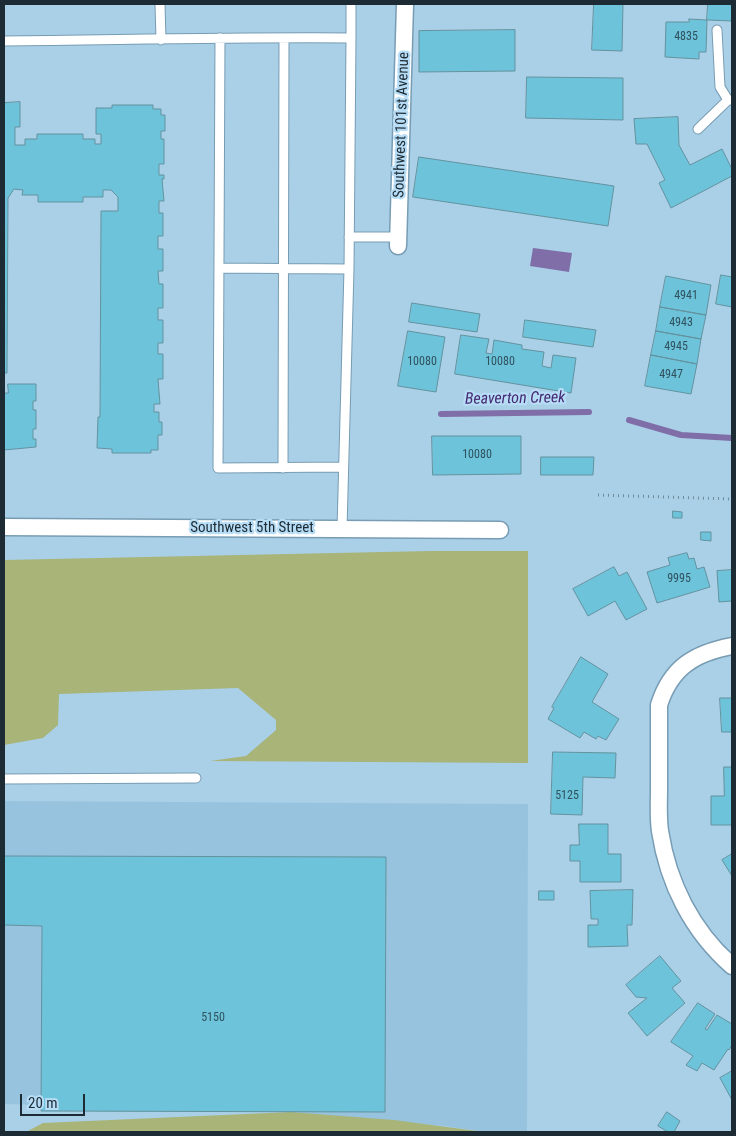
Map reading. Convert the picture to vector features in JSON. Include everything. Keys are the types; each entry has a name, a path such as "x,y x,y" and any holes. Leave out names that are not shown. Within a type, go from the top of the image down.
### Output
{"street":[{"name":"Southwest 101st Avenue","path":"398,241 406,4"},
{"name":"Southwest 5th Street","path":"4,527 500,530"},
{"path":"726,647 700,654 685,665 664,689 659,705 659,829 673,882 686,910 706,939 732,966"}],"lane":[{"path":"160,4 161,40"},
{"path":"342,529 349,269 351,4"},
{"path":"698,129 730,100 720,87 717,30"},
{"path":"220,38 218,468 343,468"},
{"path":"282,468 284,38"},
{"path":"4,41 351,38"},
{"path":"349,237 398,241"},
{"path":"219,268 349,269"},
{"path":"4,779 196,778"}],"path":[{"path":"598,495 732,499"}],"shaded area":[{"path":"533,248 572,253 569,272 530,266"},
{"path":"4,801 528,804 527,1132 485,1132 445,1126 291,1112 4,1104"}],"green space":[{"path":"430,551 528,551 528,763 210,761 246,756 276,730 276,720 238,688 59,694 58,725 43,738 4,745 4,560"},
{"path":"291,1112 394,1120 485,1132 26,1132 43,1123"}],"building":[{"path":"594,4 623,4 622,51 592,50"},
{"path":"708,4 732,4 732,21 707,20"},
{"path":"689,19 707,20 706,52 699,52 699,59 665,57 666,22 689,22"},
{"path":"515,30 515,71 419,72 419,31"},
{"path":"527,77 623,78 623,120 526,118"},
{"path":"20,102 20,127 15,127 15,145 25,145 25,139 37,139 37,134 83,134 83,139 95,139 95,144 101,144 101,134 96,134 96,108 112,108 112,105 153,105 153,109 161,109 161,115 165,115 165,131 161,131 161,139 164,139 164,164 159,164 159,175 164,175 164,179 162,179 164,201 159,201 159,213 163,213 163,236 158,236 158,249 163,249 163,271 158,271 159,284 163,284 163,308 158,308 158,320 163,320 163,343 158,343 158,354 163,354 163,379 158,379 160,404 154,404 154,412 159,412 159,422 162,422 162,435 158,435 158,450 151,450 151,453 112,453 112,449 97,448 98,417 100,417 101,211 118,211 118,197 111,190 103,190 103,197 83,197 83,202 38,202 38,195 22,195 23,190 14,189 8,198 7,373 4,373 4,103"},
{"path":"678,117 679,145 690,165 722,149 732,169 732,176 671,208 659,183 665,180 647,144 636,144 634,119"},
{"path":"419,157 614,186 608,226 413,197"},
{"path":"721,275 732,277 732,307 716,304"},
{"path":"666,276 711,285 706,315 660,307"},
{"path":"412,303 480,314 477,332 409,322"},
{"path":"660,307 706,315 701,339 656,331"},
{"path":"525,320 596,330 593,347 523,337"},
{"path":"408,331 445,337 436,392 398,386"},
{"path":"656,331 701,339 697,364 651,355"},
{"path":"461,335 489,339 486,353 492,354 494,340 522,345 522,349 544,352 542,366 551,368 553,355 576,358 571,393 455,374"},
{"path":"651,355 697,364 691,394 645,386"},
{"path":"8,384 36,384 36,401 33,401 33,410 36,410 36,429 33,429 33,439 36,439 36,447 4,450 4,393 8,393"},
{"path":"432,436 521,436 521,474 433,475"},
{"path":"541,457 594,457 593,475 541,475"},
{"path":"673,511 682,512 682,518 673,518"},
{"path":"701,532 711,532 711,541 701,540"},
{"path":"687,553 689,559 694,558 697,569 704,567 710,587 657,603 647,572 670,565 668,558"},
{"path":"614,567 619,576 627,572 647,609 626,620 615,601 588,616 573,589"},
{"path":"732,570 732,601 719,602 717,571"},
{"path":"581,657 608,674 592,702 619,719 606,740 598,736 596,739 584,732 580,738 548,719 554,708 552,707"},
{"path":"720,698 732,698 732,732 722,732"},
{"path":"553,752 616,753 615,778 583,777 582,815 551,814"},
{"path":"724,767 732,767 732,825 711,825 711,796 724,796"},
{"path":"579,824 608,824 608,854 621,854 621,882 580,882 580,861 570,861 570,845 579,845"},
{"path":"732,854 732,876 722,860"},
{"path":"4,856 386,857 385,1112 41,1111 42,926 4,925"},
{"path":"633,890 632,925 627,925 628,946 588,947 588,925 598,925 598,919 591,919 590,891"},
{"path":"539,891 554,891 554,900 539,900"},
{"path":"660,956 681,981 672,988 685,1003 647,1036 628,1013 647,998 636,997 626,985"},
{"path":"698,1003 715,1014 705,1029 707,1030 717,1015 732,1024 732,1045 714,1070 702,1063 697,1071 686,1065 693,1056 671,1042"},
{"path":"732,1071 732,1100 720,1078"},
{"path":"667,1112 680,1121 674,1132 668,1132 658,1126"}],"waterway":[{"name":"Beaverton Creek","path":"441,414 589,412"},
{"name":"Beaverton Creek","path":"629,420 681,435 732,438"}]}
